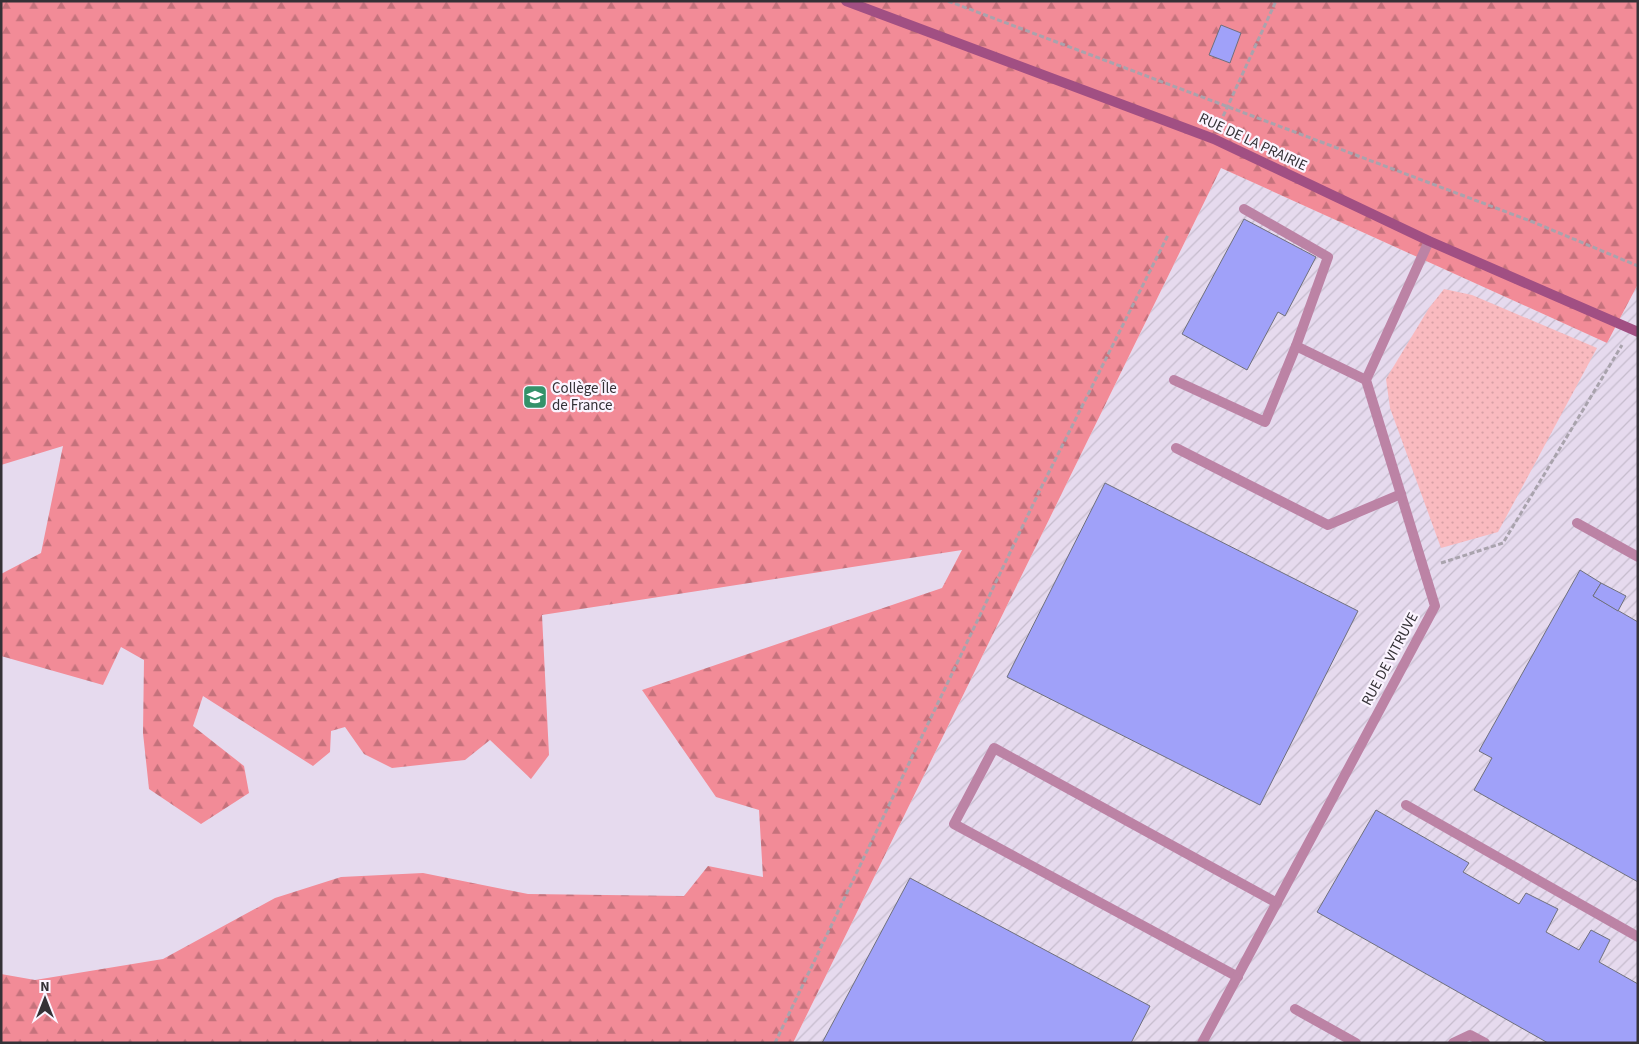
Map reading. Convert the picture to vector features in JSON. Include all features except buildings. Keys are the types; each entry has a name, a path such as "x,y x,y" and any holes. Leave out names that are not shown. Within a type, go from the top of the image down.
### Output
{"street":[{"name":"RUE DE LA PRAIRIE","path":"846,1 1214,139 1429,241 1635,331"}],"lane":[{"path":"1174,380 1265,422 1296,346 1328,257 1244,209"},
{"path":"1296,346 1366,380 1429,241"},
{"name":"RUE DE VITRUVE","path":"1202,1043 1435,606 1366,380"},
{"path":"1176,448 1328,525 1401,494"},
{"path":"1577,523 1638,557"},
{"path":"1238,976 954,824 994,748 1277,903"},
{"path":"1406,805 1638,937"},
{"path":"1295,1009 1356,1043"},
{"path":"1453,1043 1470,1035 1485,1043"}],"path":[{"path":"948,1 1533,222 1638,266"},
{"path":"1214,139 1229,99 1276,1"},
{"path":"775,1043 1040,490 1168,235"},
{"path":"1424,569 1503,543 1635,331"}],"shaded area":[{"name":"Collège Île de France","path":"1,1 1184,146 760,1043 1,1043"},
{"path":"1221,168 1607,343 1638,284 1638,1043 793,1043"},
{"path":"1444,289 1472,295 1597,348 1498,532 1441,548 1390,408 1386,379 1429,308"}],"green space":[{"name":"Collège Île de France","path":"1,1 1638,1 1638,284 1607,343 1221,168 793,1043 1,1043 1,974 35,980 163,959 275,898 341,877 423,873 528,894 684,896 708,866 763,877 759,810 716,797 642,690 942,588 962,550 542,615 549,755 531,779 490,740 465,760 392,768 364,754 345,727 331,731 330,752 313,766 203,696 193,726 244,766 249,793 201,824 149,789 143,733 144,660 121,647 103,685 1,656 1,574 41,553 63,446 1,465"}],"place":[{"name":"Collège Île de France","path":"535,397"}]}
